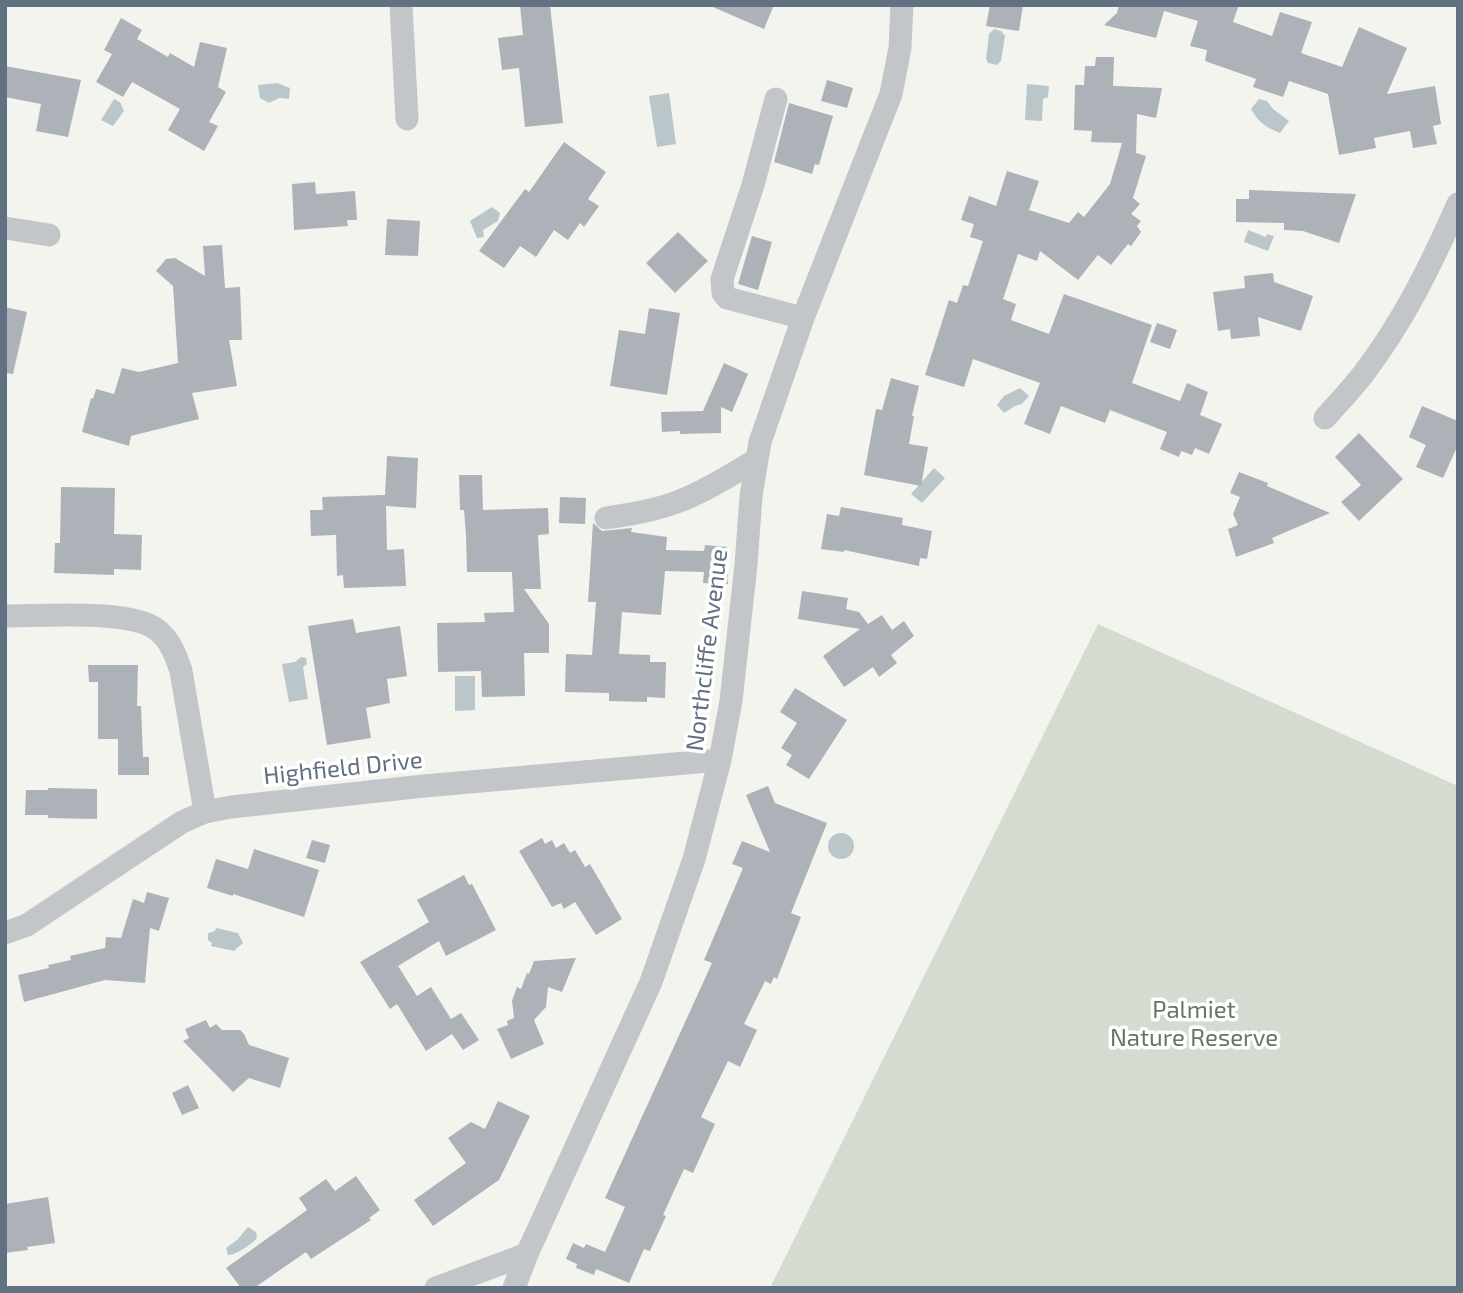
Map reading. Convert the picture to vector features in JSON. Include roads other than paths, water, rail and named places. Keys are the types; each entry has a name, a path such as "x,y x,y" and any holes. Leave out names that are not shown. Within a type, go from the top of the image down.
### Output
{"street":[{"path":"401,5 407,119"},
{"name":"Northcliffe Avenue","path":"514,1288 651,982 694,859 720,760 736,662 756,460 768,413 803,318 891,94 900,48 902,5"},
{"path":"776,99 753,185 730,248 722,279 722,292 727,298 803,318"},
{"path":"1325,418 1364,373 1396,326 1438,249 1458,204"},
{"path":"5,228 48,235"},
{"path":"606,518 645,512 680,502 756,460"},
{"path":"5,616 112,616 142,621 164,636 181,671 205,812"},
{"name":"Highfield Drive","path":"5,933 27,925 52,910 182,822 205,812 412,787 720,760"},
{"path":"436,1288 527,1254"}],"park label":[{"name":"Palmiet Nature Reserve","path":"1194,1024"}]}
